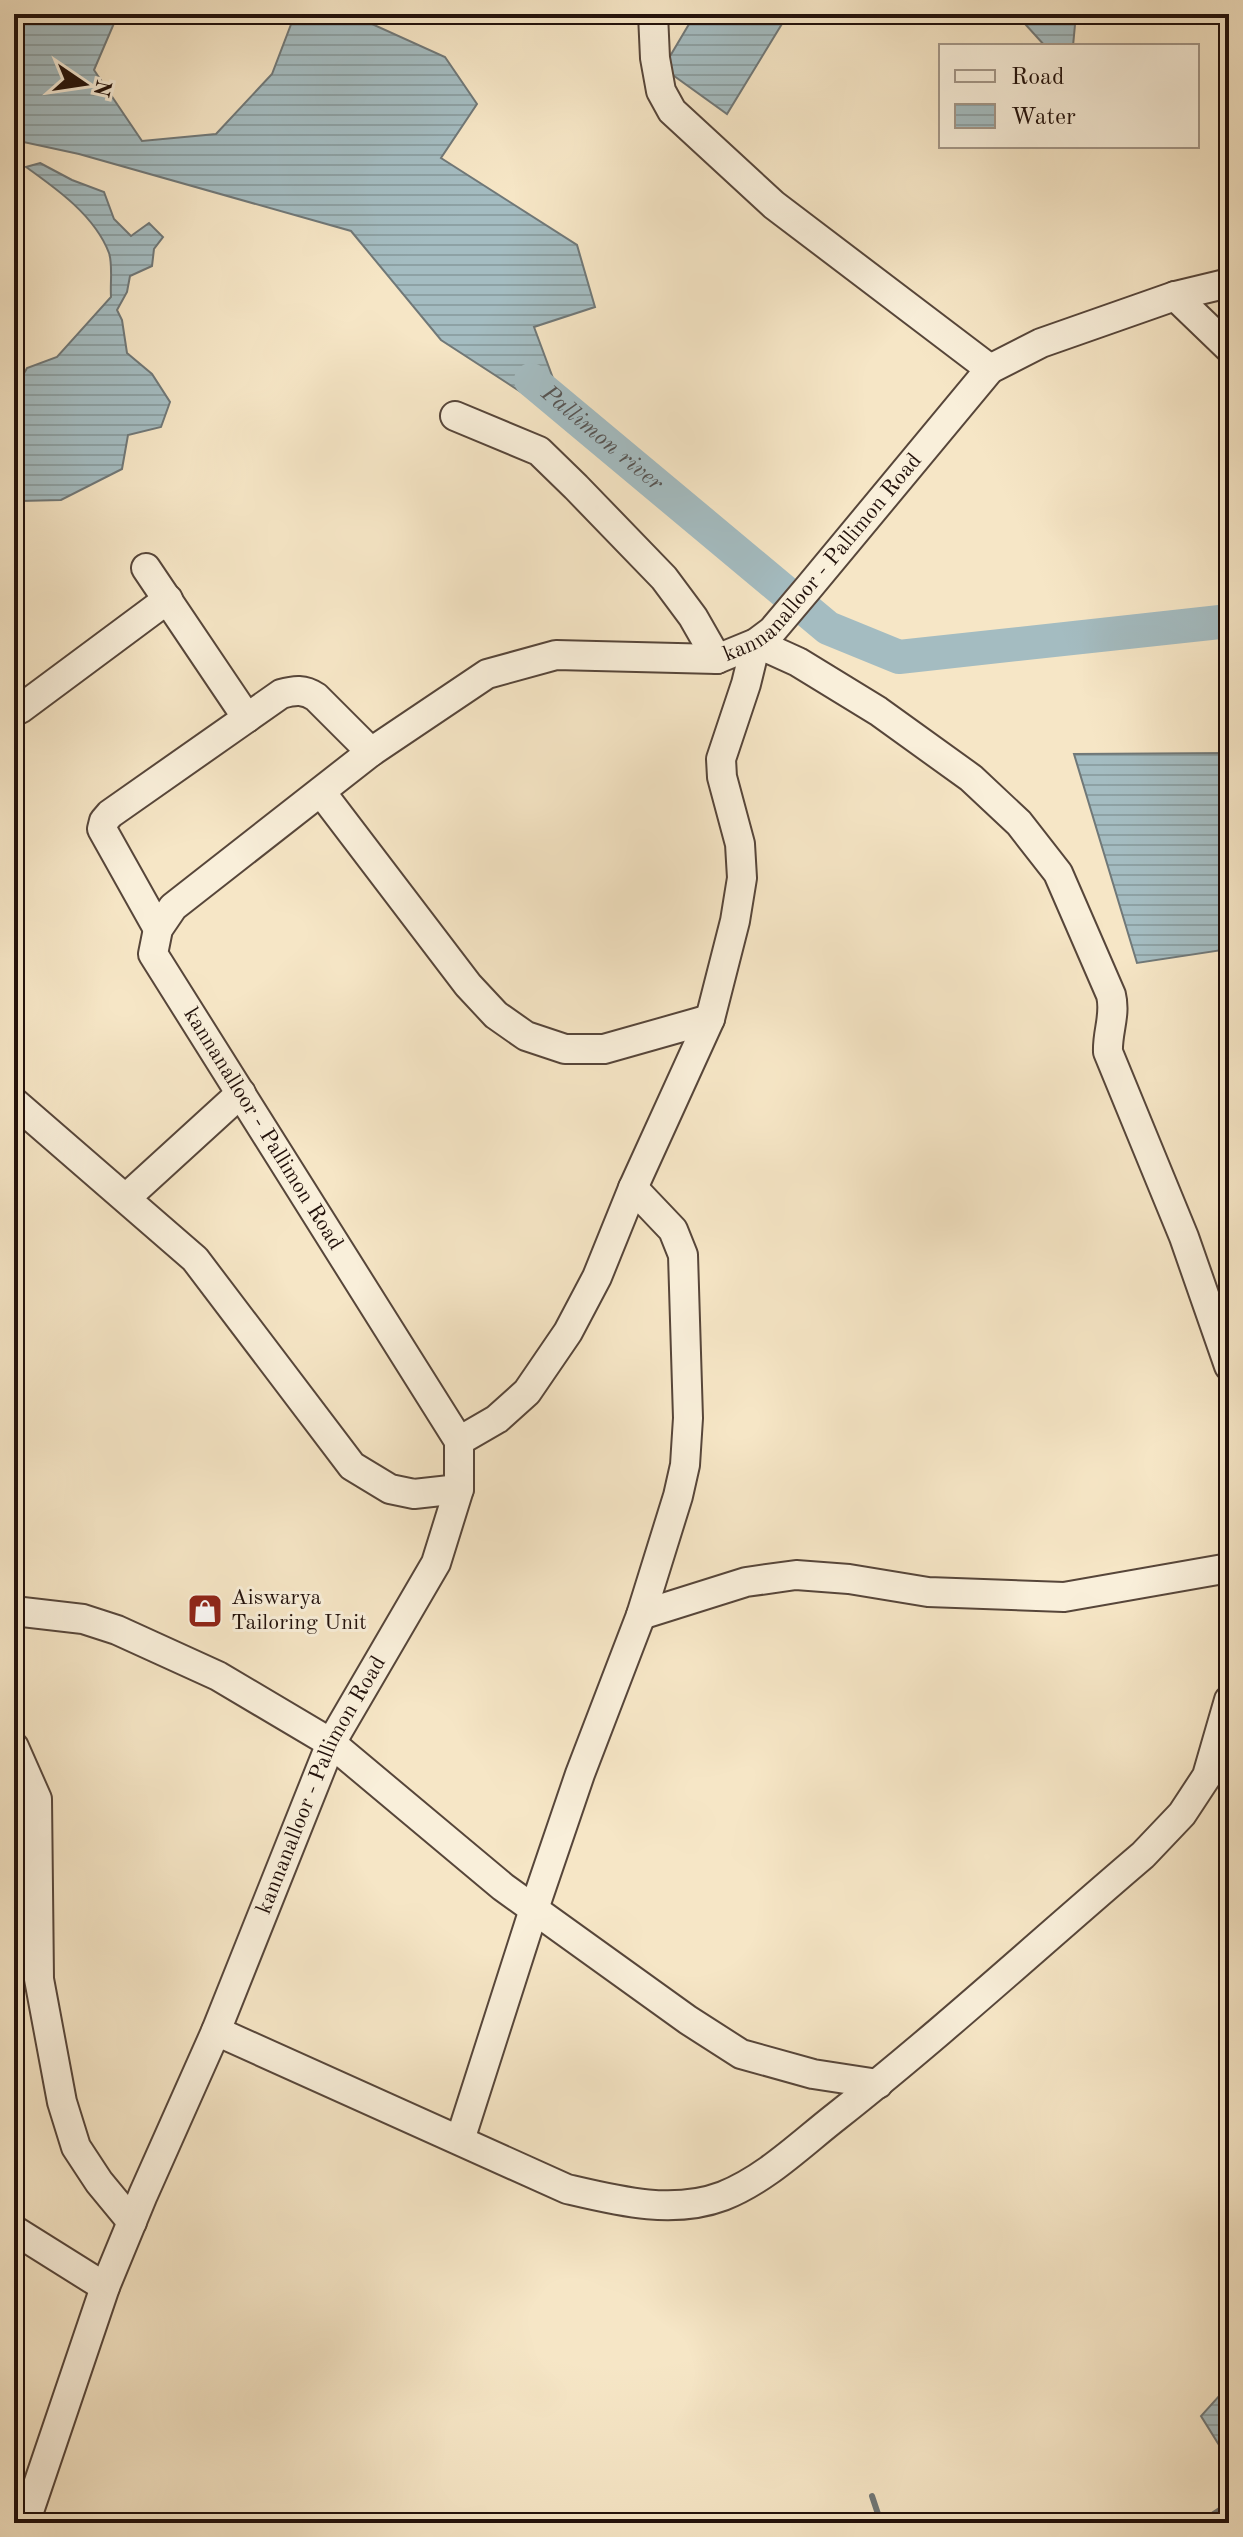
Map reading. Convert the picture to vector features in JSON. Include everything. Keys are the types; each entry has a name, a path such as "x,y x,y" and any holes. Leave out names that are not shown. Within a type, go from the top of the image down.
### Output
{"street":[{"path":"653,14 655,58 661,91 672,111 774,205 990,369"},
{"name":"kannanalloor - Pallimon Road","path":"25,2523 105,2287 216,2031 331,1743 436,1563 459,1489 459,1441 153,954 158,929 173,907 371,752 487,674 556,655 717,659 764,637 990,369 1041,343 1175,296 1229,283"},
{"path":"1175,296 1229,348"},
{"path":"455,416 539,451 664,578 693,617 717,659"},
{"path":"146,568 247,718"},
{"path":"20,709 168,599"},
{"path":"459,1441 497,1419 527,1392 560,1344 597,1277 633,1188 710,1019 735,921 742,878 740,844 722,777 721,759 764,637 878,711 971,778 1019,823 1058,873 1115,1009 1107,1038 1108,1052 1184,1237 1229,1366"},
{"path":"158,929 102,829 104,821 281,694 292,691 306,691 316,697 371,752"},
{"path":"321,792 468,985 496,1015 526,1036 565,1049 604,1049 710,1019"},
{"path":"126,1198 241,1093"},
{"path":"14,1102 195,1259 352,1466 390,1489 414,1494 459,1489"},
{"path":"460,2140 580,1774 641,1615 685,1465 687,1404 683,1255 673,1230 633,1188"},
{"path":"641,1615 746,1582 796,1575 849,1579 928,1592 1064,1597 1229,1568"},
{"path":"14,1611 83,1619 117,1630 218,1676 331,1743 503,1887 688,2020 741,2054 813,2074 878,2084"},
{"path":"216,2031 567,2189 618,2200 678,2207 722,2197 758,2178 878,2084 1143,1855 1182,1814 1207,1776 1229,1700"},
{"path":"14,1747 37,1799 39,1979 62,2102 76,2147 99,2182 132,2222"},
{"path":"14,2230 105,2287"}],"water":[{"path":"14,14 118,14 94,70 142,141 216,134 272,74 295,14 350,14 445,57 477,104 441,158 577,245 595,307 534,327 570,424 441,340 351,231 79,154 14,140"},
{"path":"695,14 788,14 727,114 663,68"},
{"path":"1016,14 1076,14 1073,44 1043,44"},
{"path":"40,163 104,192 114,219 131,236 149,223 163,237 154,249 152,266 130,276 127,292 117,310 122,320 127,353 152,374 170,402 161,427 128,435 122,469 61,500 20,501 14,512 14,438 23,407 15,389 27,368 57,357 111,297 110,258 103,240 74,204 26,167"},
{"path":"1229,753 1229,949 1137,963 1074,754"},
{"path":"1229,2385 1229,2461 1201,2416"}],"waterway":[{"name":"Pallimon river","path":"531,380 828,628 899,657 1229,621"},
{"path":"872,2496 881,2523"},
{"path":"1200,2523 1229,2504"}],"place":[{"name":"Aiswarya Tailoring Unit","path":"205,1611"}]}
